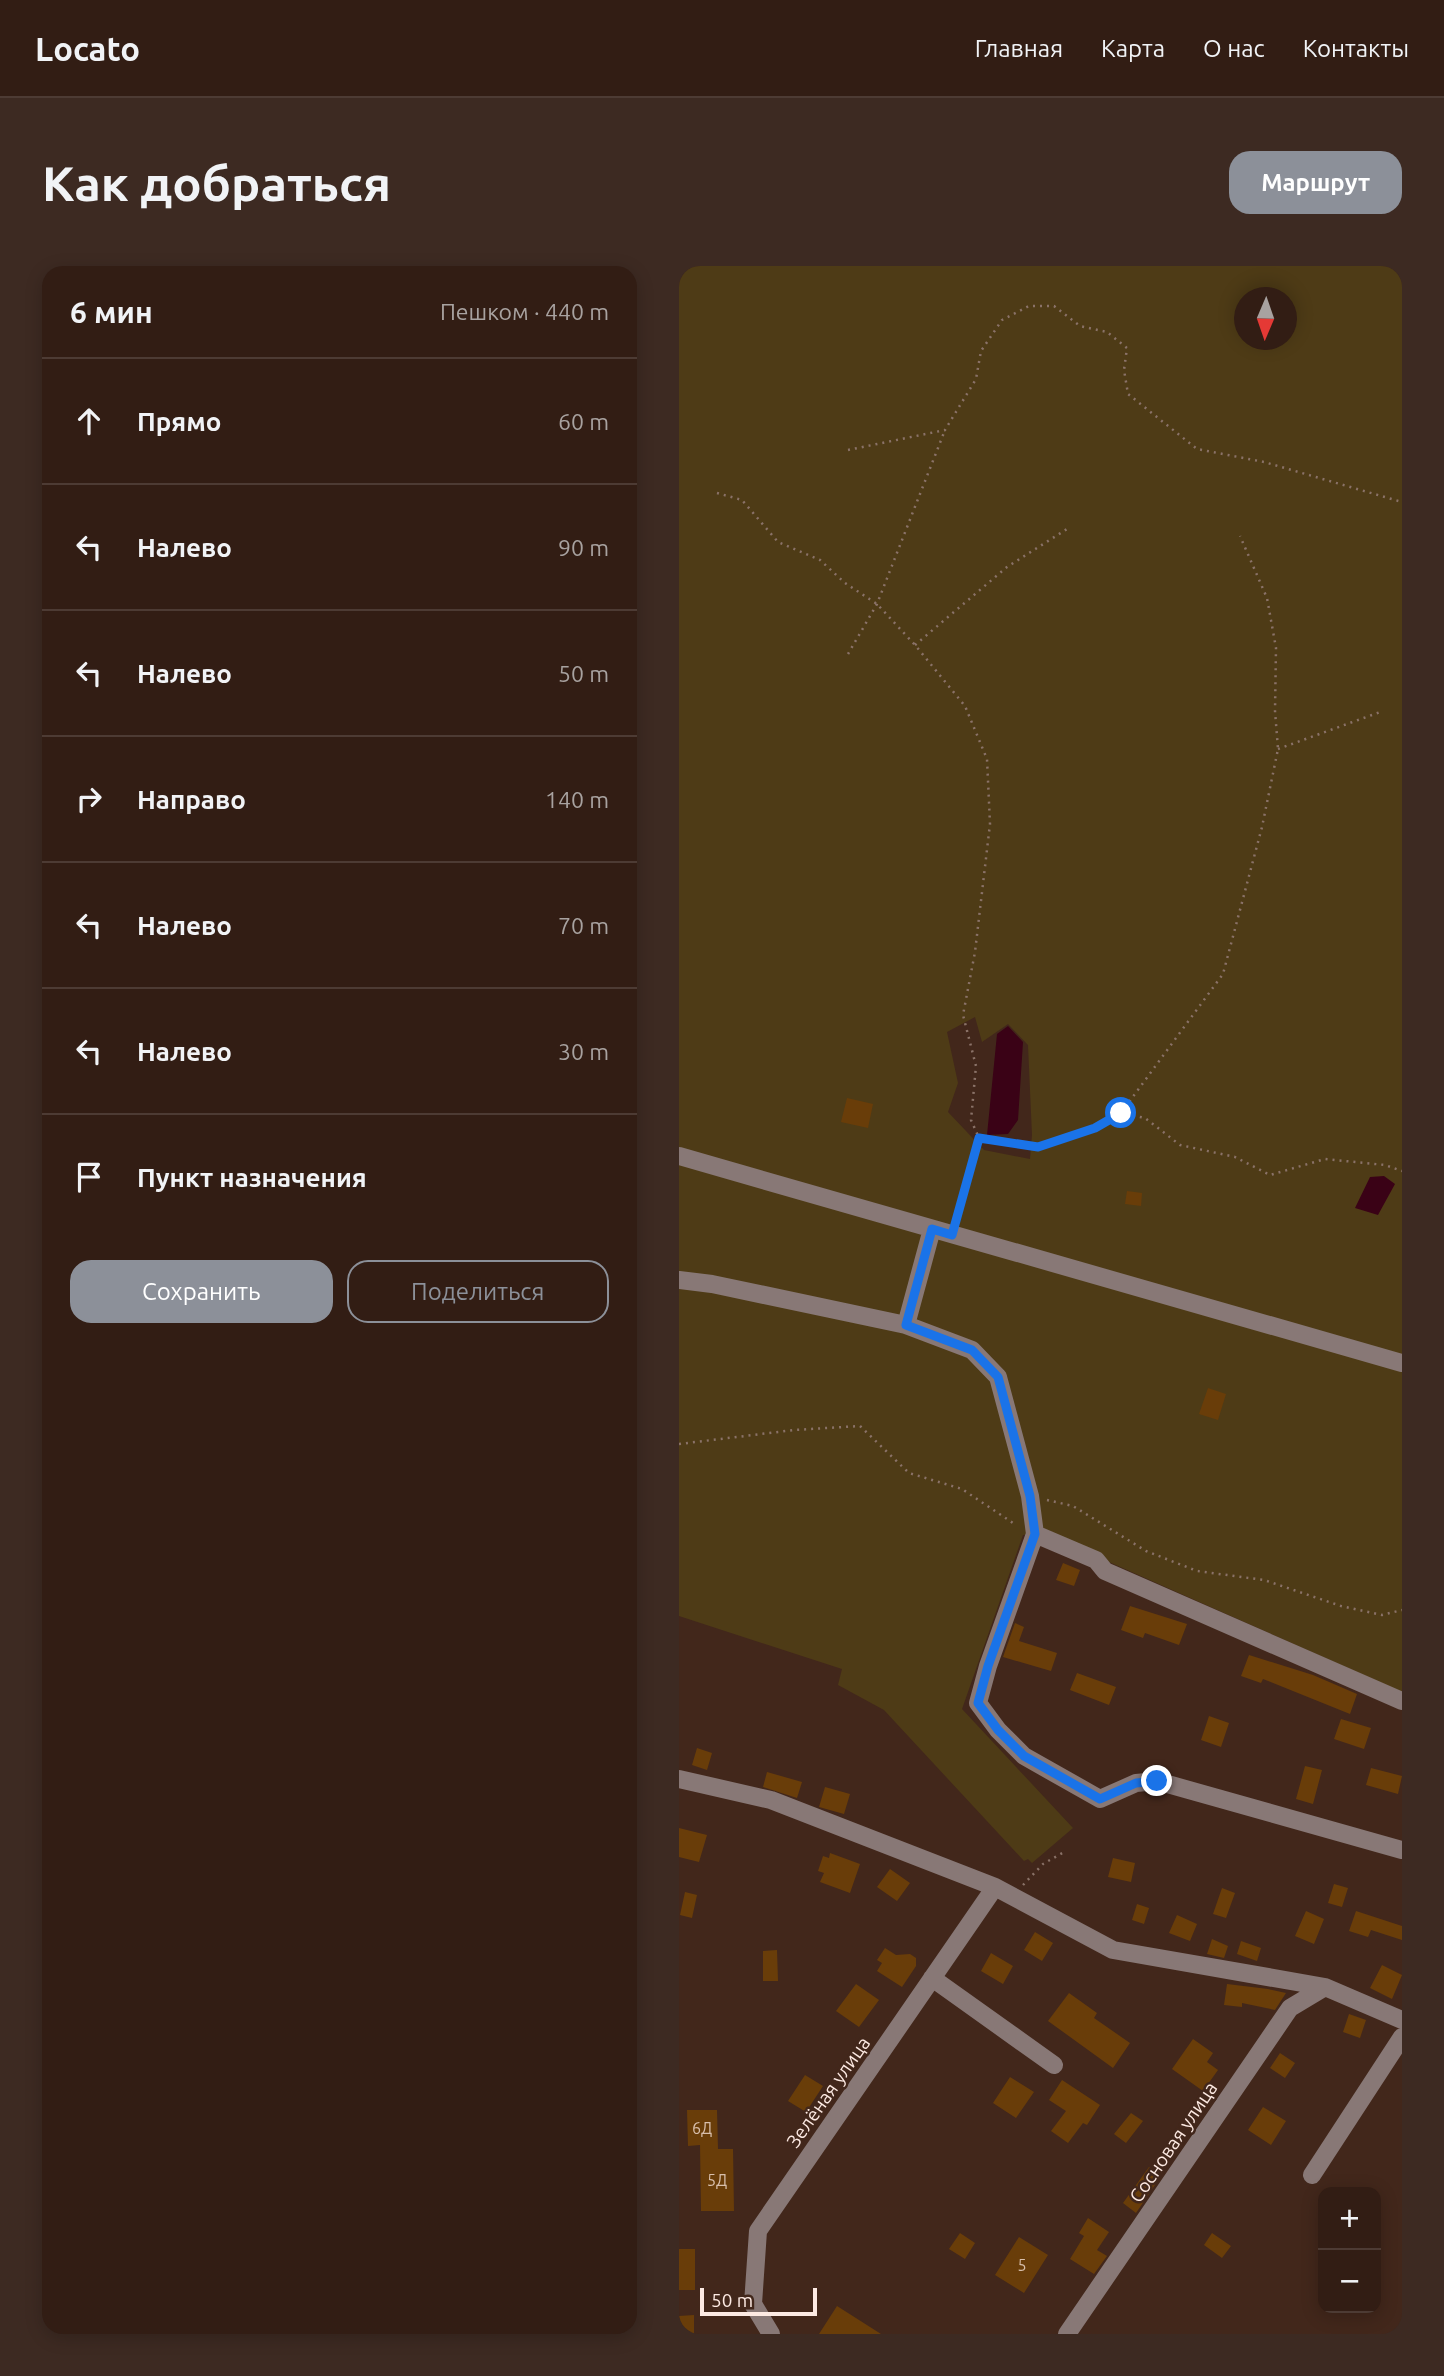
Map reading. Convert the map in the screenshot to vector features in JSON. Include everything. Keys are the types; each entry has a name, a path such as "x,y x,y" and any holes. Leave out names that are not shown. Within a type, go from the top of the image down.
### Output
{"street":[{"path":"679,1156 1402,1363"},
{"path":"906,1325 932,1229"},
{"path":"679,1280 712,1284 906,1325 972,1350 998,1377 1030,1496 1035,1534 992,1654 978,1703 998,1730 1024,1756 1100,1799 1136,1783 1157,1781 1402,1850"},
{"path":"1035,1534 1096,1560 1105,1571 1402,1701"},
{"path":"679,1779 771,1800 995,1887 1112,1950 1325,1987 1402,2020"},
{"name":"Зелёная улица","path":"771,2334 753,2304 758,2231 995,1887"},
{"path":"932,1978 1054,2065"},
{"name":"Сосновая улица","path":"1067,2334 1290,2008 1325,1987"},
{"path":"1312,2175 1402,2037"}],"path":[{"path":"848,654 877,604 945,430 976,379 981,351 1002,320 1029,306 1054,306 1080,326 1107,332 1126,348 1124,370 1128,394 1197,449 1264,461 1402,502"},
{"path":"848,450 945,430"},
{"path":"717,494 742,500 778,542 820,560 845,583 877,604 965,706 987,758 991,824 975,952 963,1015 976,1066 971,1120 979,1138 952,1235"},
{"path":"915,645 1007,567 1067,529"},
{"path":"979,1138 1038,1147 1095,1128 1121,1113 1223,974 1262,827 1278,750 1275,711 1276,648 1267,598 1240,536"},
{"path":"1278,750 1383,711"},
{"path":"1121,1113 1145,1118 1180,1145 1235,1157 1270,1175 1325,1159 1385,1165 1402,1171"},
{"path":"679,1444 795,1430 860,1426 909,1473 963,1489 1007,1520 1035,1534"},
{"path":"1030,1496 1073,1506 1146,1551 1197,1571 1264,1580 1341,1606 1382,1615 1402,1610"},
{"path":"1029,1879 1043,1864 1064,1852"}],"shaded area":[{"path":"679,266 1402,266 1402,1692 1046,1534 1023,1535 962,1709 1073,1828 1032,1863 1028,1859 1024,1861 884,1710 838,1685 842,1669 679,1616","holes":["975,1017 982,1042 1008,1024 1028,1045 1032,1135 1030,1159 984,1150 948,1112 958,1083 947,1032"]},
{"path":"1008,1026 1023,1042 1018,1120 1008,1134 987,1135 997,1034"},
{"path":"1384,1176 1395,1184 1378,1215 1355,1208 1370,1177"}],"building":[{"path":"847,1098 873,1104 868,1128 841,1122"},
{"path":"1127,1191 1142,1193 1141,1206 1125,1204"},
{"path":"1208,1388 1226,1394 1218,1420 1199,1414"},
{"path":"1063,1563 1080,1570 1074,1586 1056,1580"},
{"path":"1130,1606 1187,1624 1179,1645 1145,1633 1143,1638 1121,1630"},
{"path":"1015,1623 1024,1627 1019,1641 1057,1653 1051,1671 1003,1657"},
{"path":"1249,1655 1313,1675 1357,1694 1350,1714 1263,1679 1261,1683 1241,1676"},
{"path":"1077,1673 1116,1687 1109,1705 1070,1690"},
{"path":"1209,1716 1229,1723 1221,1747 1201,1740"},
{"path":"1341,1719 1371,1728 1364,1749 1334,1739"},
{"path":"697,1748 712,1753 707,1770 692,1765"},
{"path":"1305,1766 1322,1770 1313,1804 1296,1799"},
{"path":"1371,1768 1402,1776 1398,1794 1366,1785"},
{"path":"767,1772 802,1782 797,1798 763,1787"},
{"path":"825,1787 850,1794 844,1814 819,1807"},
{"path":"679,1828 707,1835 699,1862 679,1857"},
{"path":"830,1853 860,1864 850,1893 820,1882 824,1873 818,1871 823,1856 829,1858"},
{"path":"1113,1858 1135,1863 1131,1882 1108,1877"},
{"path":"890,1869 910,1883 897,1901 877,1887"},
{"path":"1334,1884 1348,1888 1342,1907 1328,1903"},
{"path":"1222,1888 1235,1893 1226,1918 1213,1914"},
{"path":"685,1892 697,1895 692,1918 680,1915"},
{"path":"1137,1904 1149,1908 1144,1924 1132,1920"},
{"path":"1306,1911 1324,1919 1314,1944 1295,1936"},
{"path":"1356,1911 1402,1926 1402,1940 1371,1930 1368,1937 1349,1931"},
{"path":"1177,1915 1197,1924 1190,1941 1169,1933"},
{"path":"1035,1932 1053,1943 1042,1961 1024,1950"},
{"path":"1212,1939 1228,1946 1224,1958 1207,1954"},
{"path":"1241,1941 1261,1948 1257,1961 1237,1954"},
{"path":"885,1948 896,1955 910,1954 916,1958 916,1966 902,1987 877,1971 882,1963 877,1960"},
{"path":"777,1950 778,1981 763,1981 763,1951"},
{"path":"991,1953 1013,1966 1003,1984 981,1971"},
{"path":"1382,1965 1402,1975 1392,1999 1370,1988"},
{"path":"856,1984 879,2000 859,2027 836,2011"},
{"path":"1227,1984 1286,1993 1275,2010 1242,2003 1242,2007 1224,2005"},
{"path":"1069,1993 1097,2013 1094,2018 1130,2043 1113,2068 1048,2021"},
{"path":"1349,2014 1366,2020 1360,2038 1343,2032"},
{"path":"1193,2039 1213,2053 1207,2062 1218,2070 1203,2091 1172,2069"},
{"path":"1280,2053 1295,2063 1285,2078 1270,2068"},
{"path":"805,2075 823,2086 806,2112 788,2101"},
{"path":"1010,2077 1034,2092 1016,2118 993,2103"},
{"path":"1062,2080 1100,2105 1087,2125 1083,2123 1068,2143 1051,2131 1066,2111 1049,2100"},
{"path":"1263,2107 1286,2121 1271,2145 1248,2130"},
{"path":"687,2110 717,2110 718,2149 733,2149 734,2211 701,2211 700,2145 688,2146"},
{"path":"1131,2113 1143,2121 1126,2143 1114,2134"},
{"path":"1149,2167 1161,2176 1136,2213 1123,2203"},
{"path":"1088,2218 1109,2232 1097,2250 1107,2256 1094,2274 1070,2259 1084,2236 1079,2233"},
{"path":"960,2233 975,2243 965,2259 949,2249"},
{"path":"1212,2233 1231,2246 1222,2258 1204,2245"},
{"path":"1019,2237 1048,2255 1024,2293 995,2275"},
{"path":"679,2249 695,2249 695,2290 679,2290"},
{"path":"837,2306 881,2334 819,2334"},
{"path":"694,2315 694,2334 679,2334 679,2316"}],"route":[{"path":"1121,1113 1095,1128 1038,1147 979,1138 952,1235 932,1229 906,1325 972,1350 998,1377 1030,1496 1035,1534 988,1666 978,1703 998,1730 1024,1756 1100,1799 1136,1783 1157,1781"}]}
